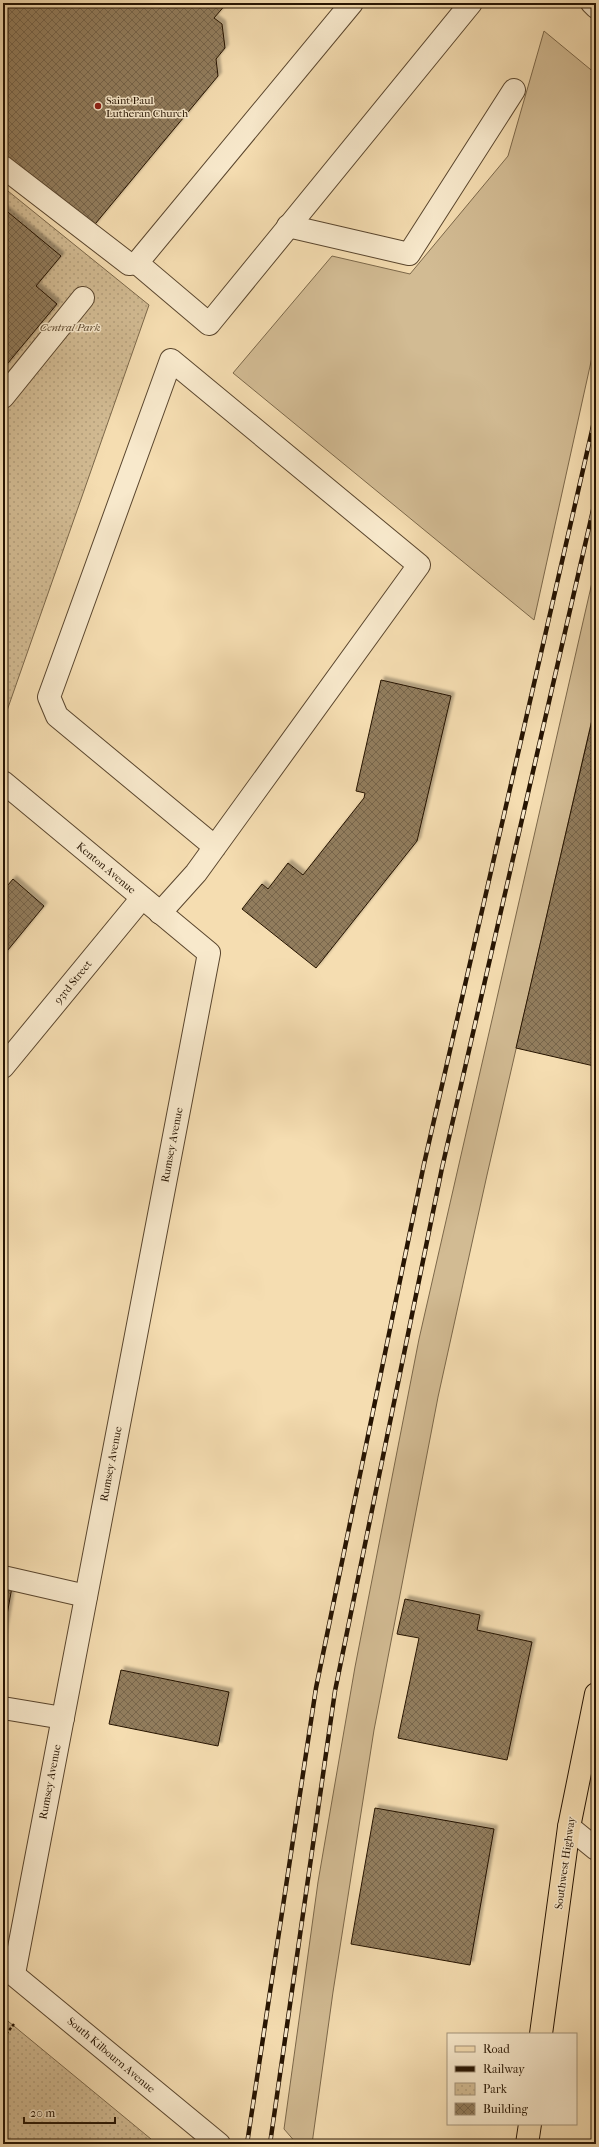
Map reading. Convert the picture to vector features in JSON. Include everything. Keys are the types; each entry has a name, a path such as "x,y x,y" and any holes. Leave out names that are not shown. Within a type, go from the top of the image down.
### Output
{"main road":[{"name":"Southwest Highway","path":"541,2033 570,1827 596,1694"},
{"path":"527,2144 530,2125"}],"street":[{"path":"3,167 129,264 137,263 352,3"},
{"path":"137,263 209,324 471,3"},
{"path":"592,3 596,7"},
{"path":"288,226 409,254 514,90"},
{"path":"3,397 83,298"},
{"path":"160,913 196,873 215,847 419,565 171,360 49,697 57,716 215,847"},
{"name":"Kenton Avenue","path":"3,782 208,953"},
{"name":"93rd Street","path":"3,1067 142,898"},
{"name":"Rumsey Avenue","path":"8,1970 62,1718 86,1596 208,953"},
{"path":"3,1577 86,1596"},
{"path":"3,1708 62,1718"},
{"path":"570,1827 596,1849"},
{"name":"South Kilbourn Avenue","path":"8,1970 219,2144"}],"path":[{"path":"3,2038 14,2024"}],"green space":[{"path":"544,31 596,74 596,339 534,620 233,373 332,256 410,274 508,156"},
{"name":"Central Park","path":"3,187 149,305 3,722"},
{"path":"596,565 596,702 487,1175 438,1397 374,1730 333,1992 312,2144 297,2144 284,2129 318,1882 355,1667 419,1339"},
{"path":"3,2017 157,2144 3,2144"}],"building":[{"name":"Saint Paul Lutheran Church","path":"3,3 227,3 214,18 222,24 225,48 216,59 218,76 91,229 3,156"},
{"path":"3,208 61,256 36,286 57,304 3,369"},
{"path":"381,680 451,696 417,841 316,968 242,909 262,884 268,889 288,863 303,875 364,798 365,793 356,791"},
{"path":"596,703 596,1056 594,1066 516,1048"},
{"path":"13,879 44,906 3,956 3,891"},
{"path":"3,1585 12,1587 3,1637"},
{"path":"405,1599 480,1615 477,1630 532,1642 507,1760 398,1738 419,1638 397,1634"},
{"path":"121,1670 229,1692 218,1746 109,1724"},
{"path":"375,1808 494,1829 470,1965 351,1944"}],"railway":[{"path":"247,2144 316,1688 424,1164 596,413"},
{"path":"270,2144 335,1691 442,1168 596,497"}],"place":[{"name":"Saint Paul Lutheran Church","path":"98,106"}]}
